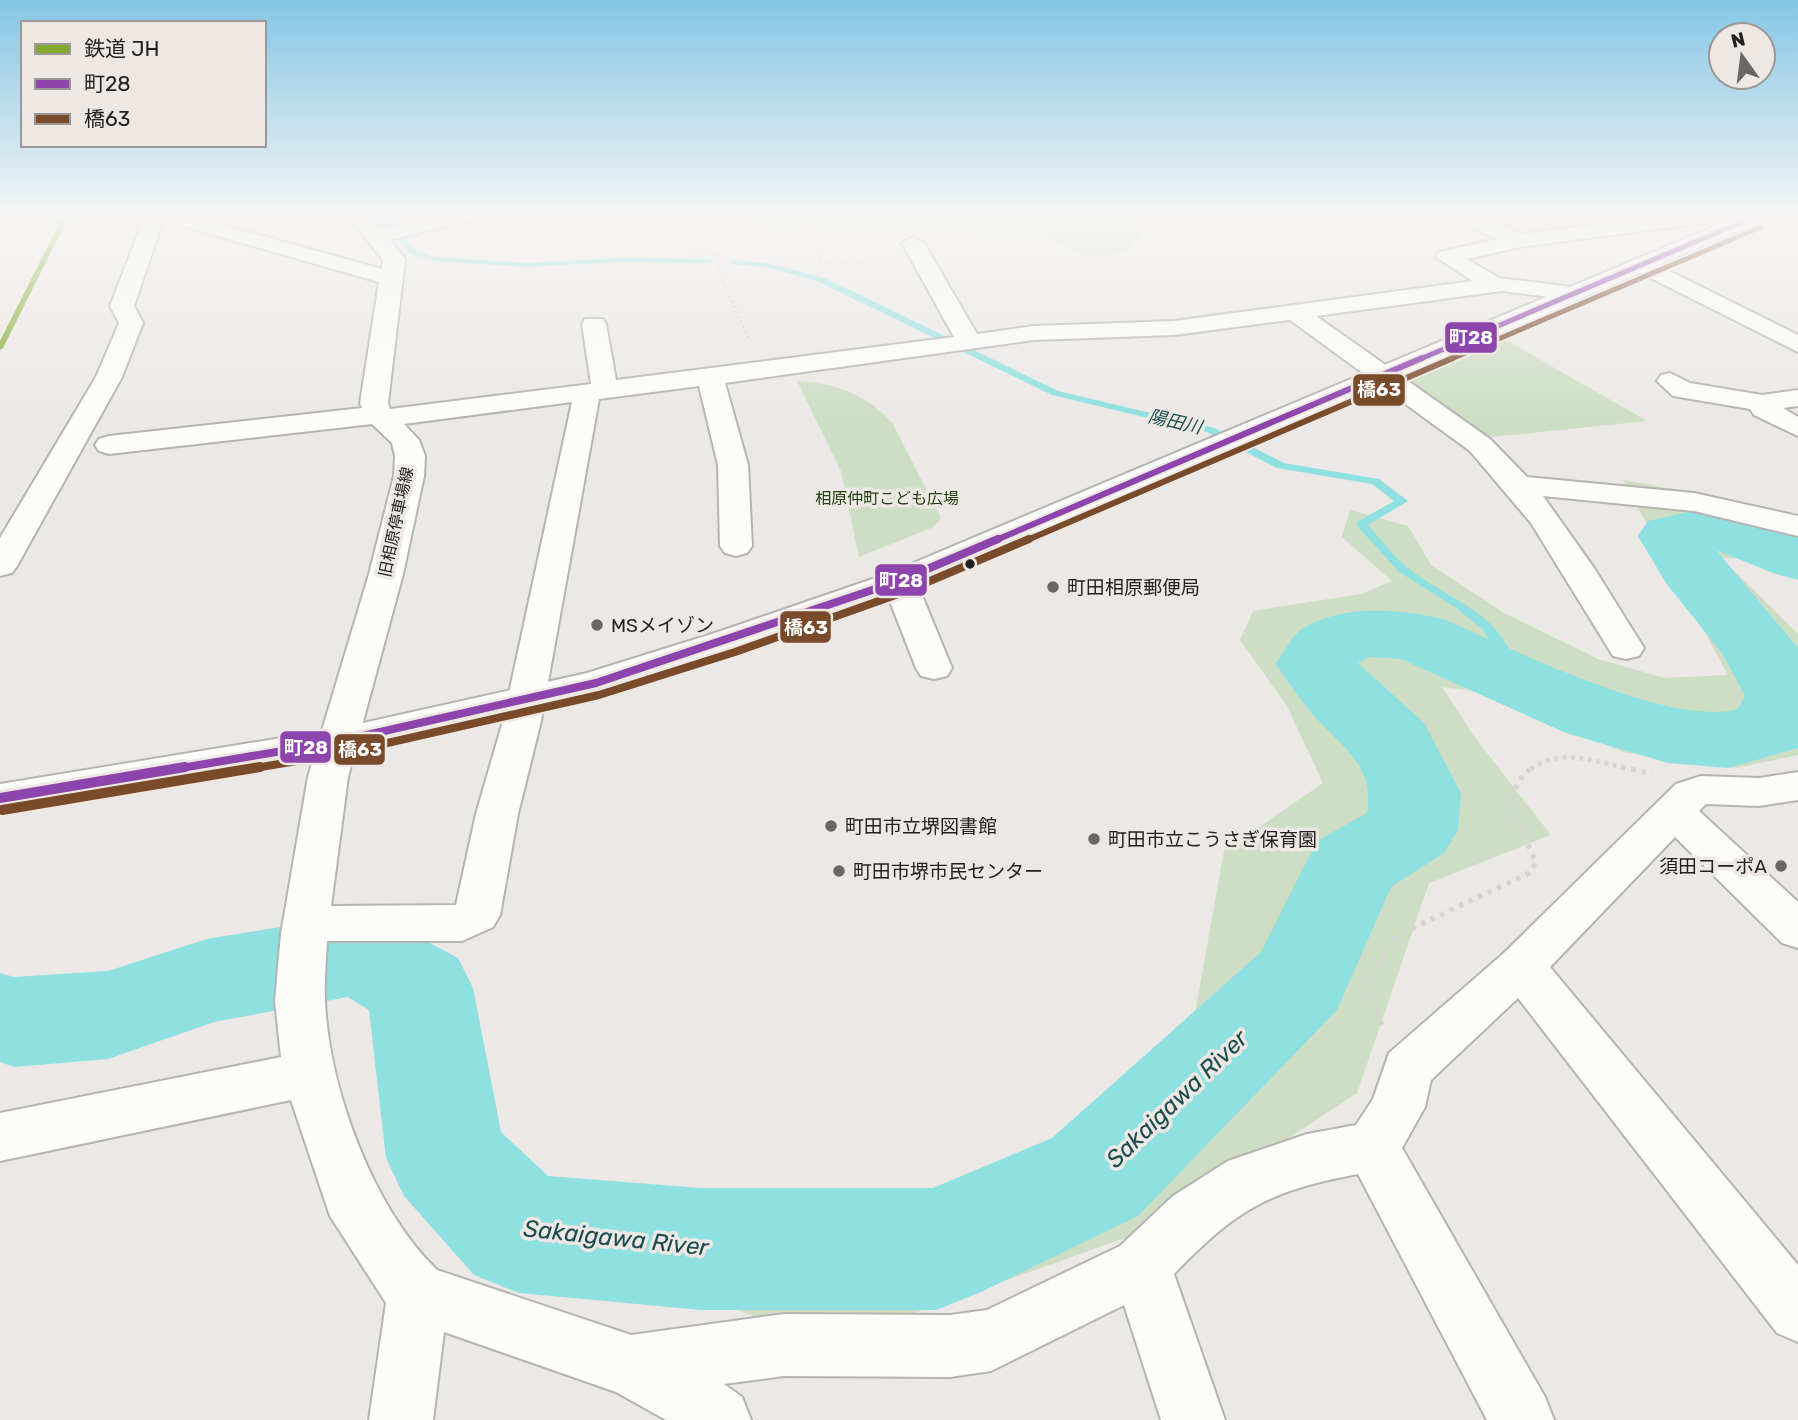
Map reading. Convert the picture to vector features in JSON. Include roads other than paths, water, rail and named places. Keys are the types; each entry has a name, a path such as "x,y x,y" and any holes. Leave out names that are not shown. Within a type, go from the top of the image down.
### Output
{"street":[{"path":"0,566 112,371 131,323 122,306 134,282"},
{"path":"380,416 374,403 397,282"},
{"path":"931,282 957,343"},
{"path":"1489,282 1494,285"},
{"path":"0,799 336,743 525,700 663,663 899,581 1598,282"},
{"path":"1676,282 1798,345"},
{"path":"109,445 596,392 1034,332 1174,328 1494,285 1526,285 1572,293"},
{"path":"1296,313 1480,445 1519,486 1569,551 1626,648"},
{"path":"305,929 462,923 477,915 596,392 594,324"},
{"path":"710,377 733,465 736,547"},
{"path":"1670,381 1682,390 1762,403 1798,398"},
{"path":"1762,403 1764,409 1798,428"},
{"name":"旧相原停車場線","path":"380,416 405,440 410,456 408,476 386,574 336,743 305,929 300,1001 309,1074 350,1198 400,1275 418,1293"},
{"path":"1519,486 1651,493 1727,506 1798,526"},
{"path":"899,581 934,668"},
{"path":"631,1366 784,1345 950,1346 991,1340 1141,1266 1193,1215 1248,1179 1307,1159 1372,1147 1398,1107 1407,1069 1521,966 1688,800 1798,786"},
{"path":"1688,800 1798,930"},
{"path":"1521,966 1798,1312"},
{"path":"0,1137 309,1074"},
{"path":"1372,1147 1522,1420"},
{"path":"1141,1266 1193,1420"},
{"path":"401,1420 418,1293 631,1366 685,1395 719,1420"}],"waterway":[{"name":"陽田川","path":"827,282 1055,393 1210,430 1281,466 1375,481 1402,501 1361,524 1403,570 1460,605 1487,626 1508,657 1516,678"},
{"name":"Sakaigawa River","path":"0,1017 14,1022 108,1015 207,981 361,954 420,988 446,1158 519,1233 701,1249 936,1249 1095,1177 1300,980 1351,866 1411,830 1416,793 1393,743 1344,698 1316,664 1333,643 1363,633 1415,636 1596,714 1668,735 1728,740 1772,727 1786,696 1762,653 1692,568 1673,536 1689,531 1721,530 1752,538 1798,558"}],"rail line":[{"name":"JH","path":"0,348 33,282"}],"place":[{"name":"町田相原郵便局","path":"1053,587"},
{"name":"MSメイゾン","path":"597,625"},
{"name":"町田市立堺図書館","path":"831,826"},
{"name":"町田市立こうさぎ保育園","path":"1094,839"},
{"name":"須田コーポA","path":"1781,866"},
{"name":"町田市堺市民センター","path":"839,871"}],"park label":[{"name":"相原仲町こども広場","path":"887,498"}]}
